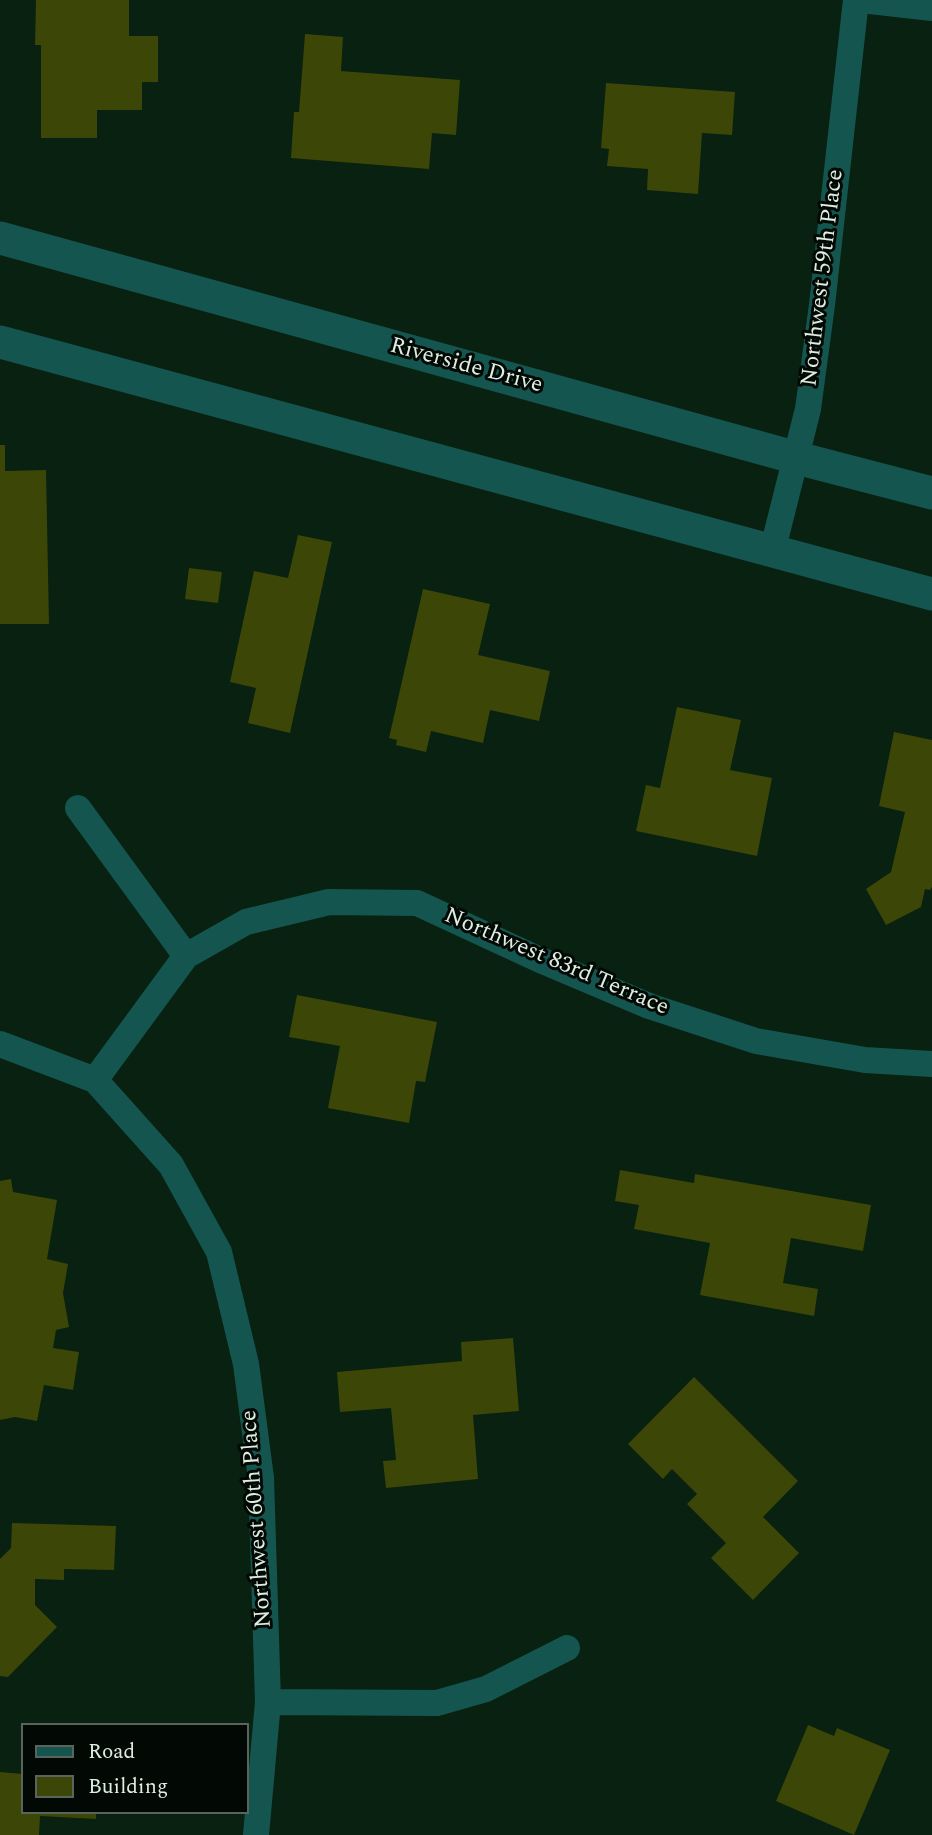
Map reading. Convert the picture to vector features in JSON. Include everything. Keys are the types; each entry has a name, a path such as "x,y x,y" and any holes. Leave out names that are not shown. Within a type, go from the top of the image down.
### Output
{"street":[{"path":"858,0 932,8"},
{"name":"Northwest 59th Place","path":"772,552 808,409 858,0"},
{"name":"Riverside Drive","path":"0,238 932,493"},
{"path":"0,342 932,594"},
{"path":"79,808 187,956"},
{"name":"Northwest 83rd Terrace","path":"95,1080 187,956 246,922 329,902 417,903 649,1006 747,1038 865,1060 932,1064"},
{"path":"0,1044 95,1080"},
{"name":"Northwest 60th Place","path":"95,1080 171,1165 219,1252 246,1364 261,1478 268,1702 256,1835"},
{"path":"268,1702 437,1703 486,1689 567,1648"}],"building":[{"path":"36,0 129,0 129,36 158,36 158,82 142,82 142,110 97,110 97,138 41,138 41,45 35,45"},
{"path":"305,34 343,37 341,71 460,80 456,135 432,133 429,169 291,158 294,112 299,112"},
{"path":"606,83 735,92 732,135 702,133 698,194 647,190 648,169 607,166 609,149 601,148"},
{"path":"0,445 5,445 5,471 46,470 49,624 0,624"},
{"path":"298,535 332,542 290,733 248,723 256,688 230,682 254,571 288,578"},
{"path":"189,568 222,572 218,603 185,599"},
{"path":"423,589 490,604 478,655 550,671 539,721 490,710 483,743 431,731 426,752 396,745 397,740 389,738"},
{"path":"677,707 741,720 730,770 772,778 757,856 636,831 646,785 660,788"},
{"path":"894,732 932,740 932,887 930,890 925,889 921,907 886,925 866,889 891,872 905,812 879,806"},
{"path":"297,995 437,1022 425,1082 416,1081 409,1123 328,1108 340,1046 289,1037"},
{"path":"620,1170 694,1183 695,1174 871,1205 863,1251 791,1238 783,1283 818,1289 814,1316 700,1295 710,1243 634,1229 639,1205 615,1201"},
{"path":"11,1179 13,1192 57,1200 47,1259 68,1264 63,1293 69,1327 56,1330 53,1348 79,1352 73,1390 44,1385 37,1421 15,1417 0,1420 0,1181"},
{"path":"513,1338 519,1411 473,1415 478,1479 386,1488 383,1461 396,1460 391,1408 340,1412 337,1372 462,1361 461,1342"},
{"path":"694,1377 798,1481 763,1517 799,1553 753,1600 711,1558 726,1543 687,1504 697,1494 672,1469 663,1479 628,1444"},
{"path":"12,1523 116,1526 114,1570 64,1569 64,1580 35,1579 35,1605 57,1627 8,1677 0,1676 0,1559 11,1548"},
{"path":"808,1725 834,1736 837,1728 890,1750 854,1835 776,1801"},
{"path":"0,1772 21,1774 21,1814 96,1814 96,1819 40,1816 39,1835 0,1835"}]}
